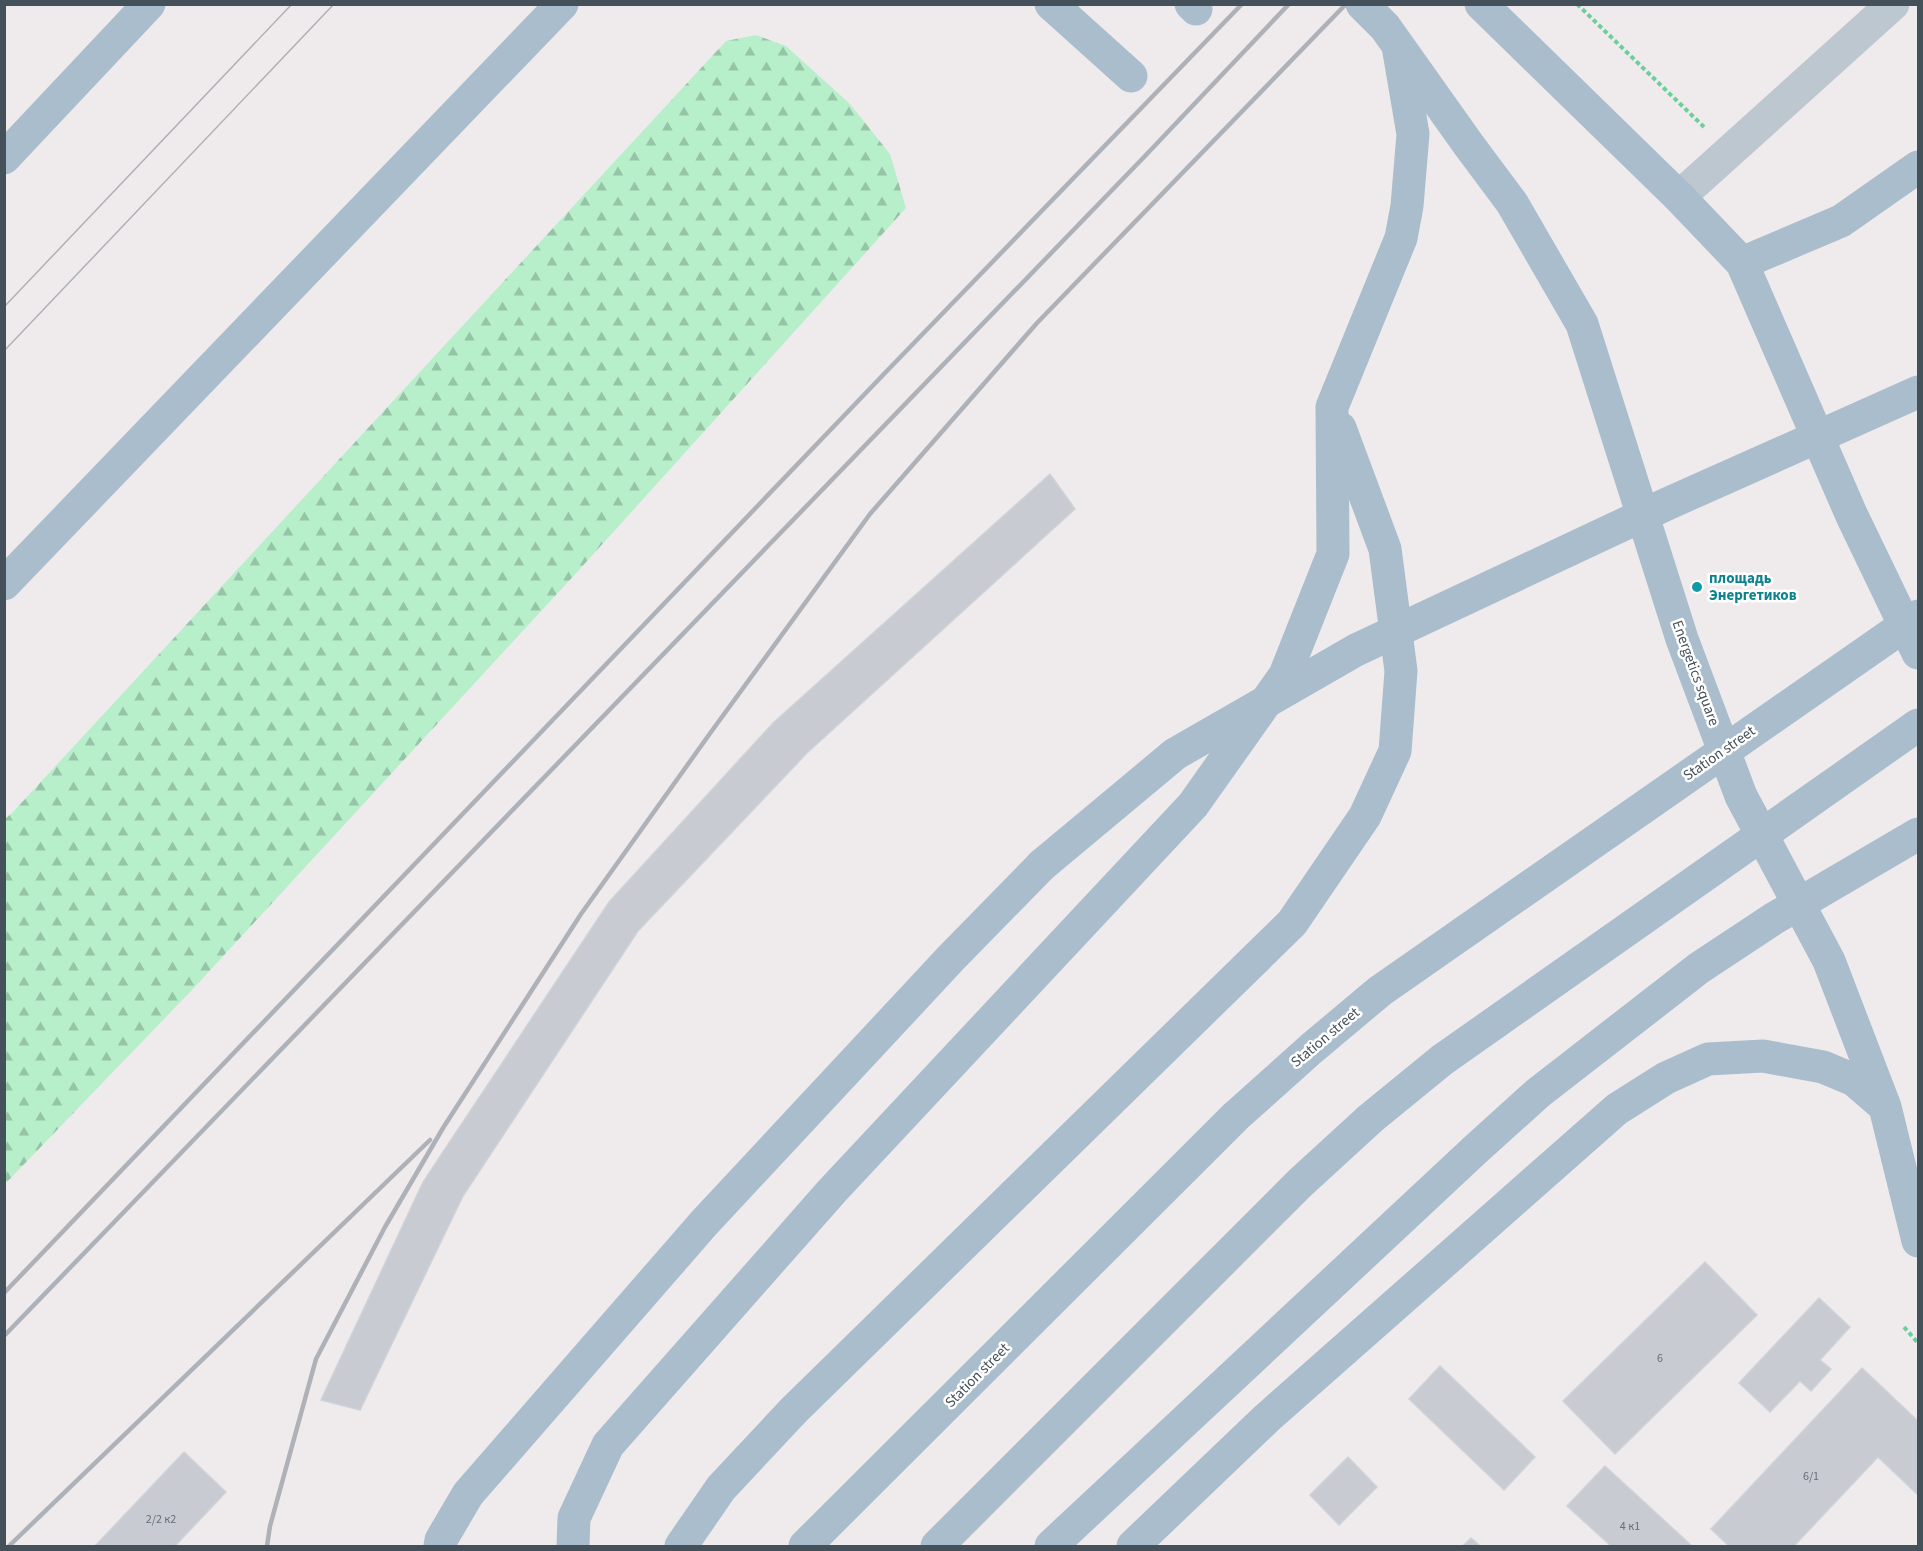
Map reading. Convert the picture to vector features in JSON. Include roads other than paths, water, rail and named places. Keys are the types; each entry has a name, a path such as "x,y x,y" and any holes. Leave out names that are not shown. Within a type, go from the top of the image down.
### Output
{"main road":[{"path":"5,157 149,4"},
{"path":"4,584 561,4"},
{"path":"1051,4 1131,76"},
{"name":"Energetics square","path":"1362,4 1385,27 1512,203 1582,324 1682,639 1741,796 1829,962 1885,1107 1918,1241"},
{"path":"1481,4 1679,197 1742,262 1852,516 1918,652"},
{"path":"573,1546 574,1518 608,1445 832,1191 1193,805 1285,675 1334,554 1332,407 1401,238 1407,206 1413,134 1398,46"},
{"path":"1742,262 1841,221 1918,167"},
{"path":"440,1546 441,1540 468,1494 704,1223 951,958 1042,865 1175,754 1356,650 1656,509 1918,392"},
{"path":"681,1546 721,1488 794,1410 1292,923 1365,816 1395,751 1401,670 1385,549 1332,407"},
{"name":"Station street","path":"805,1546 1236,1116 1380,991 1918,616"},
{"path":"937,1546 1300,1183 1371,1118 1442,1060 1918,725"},
{"path":"1051,1546 1538,1093 1699,968 1773,919 1918,834"},
{"path":"1133,1546 1267,1418 1617,1109 1666,1078 1708,1059 1763,1056 1823,1067 1854,1080 1885,1107"}],"lane":[{"path":"1679,197 1893,4"}],"tram line":[{"path":"4,307 292,4"},
{"path":"4,351 334,4"}],"railway":[{"path":"4,1293 883,375 1242,4"},
{"path":"4,1336 1145,156 1289,4"},
{"path":"267,1546 270,1526 316,1359 385,1227 443,1128 581,914 870,514 1037,323 1346,4"},
{"path":"9,1546 430,1140"}],"place":[{"name":"площадь Энергетиков","path":"1697,587"}]}
